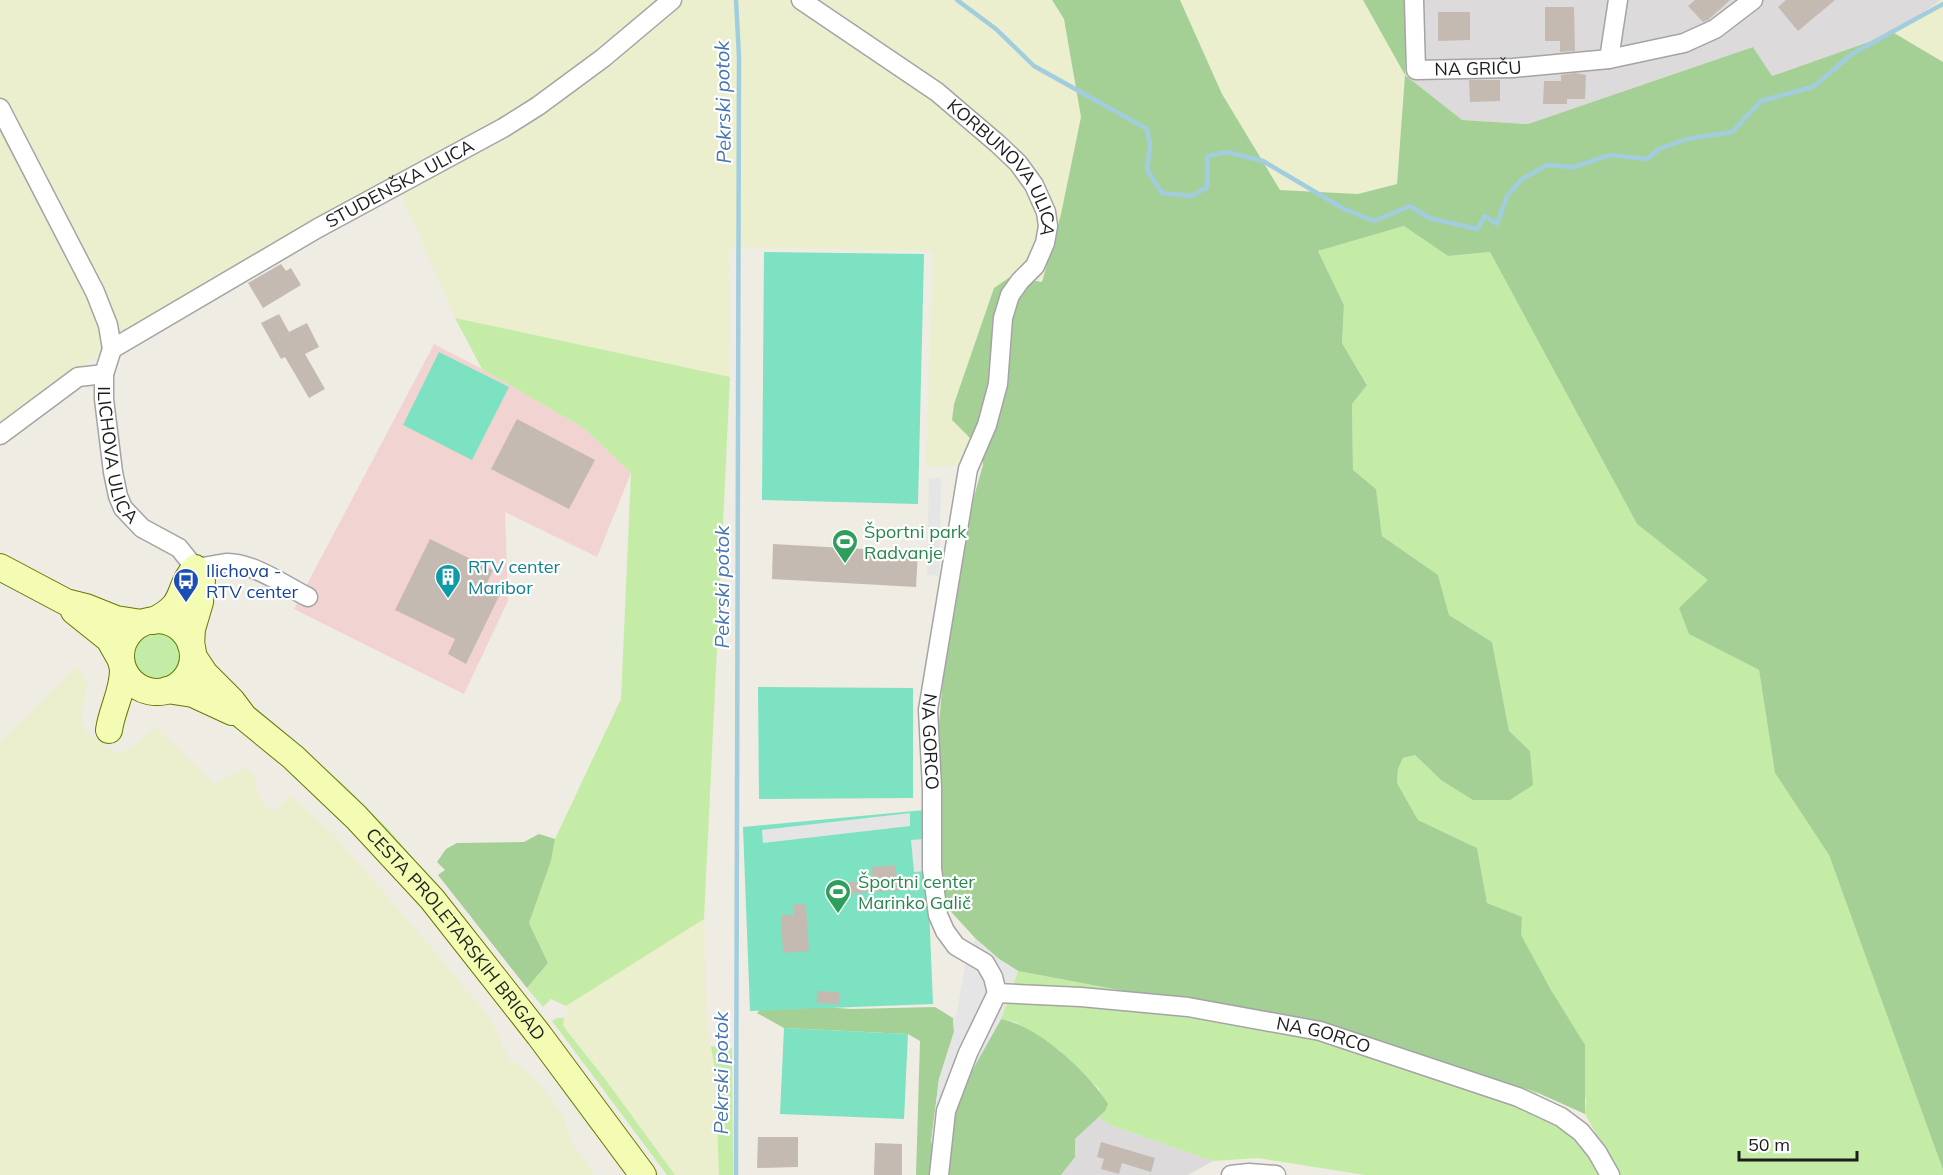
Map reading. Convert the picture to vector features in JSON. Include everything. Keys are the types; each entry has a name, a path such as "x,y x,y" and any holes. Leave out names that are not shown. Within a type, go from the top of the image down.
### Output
{"main road":[{"path":"0,567 66,602 116,618 166,622 177,626 186,635 205,674 232,701 244,717"},
{"path":"195,568 202,580 200,602 192,629 191,669 185,679 176,686 161,691 138,705 119,726 109,730 110,719 121,689 126,638 147,622 166,614 174,607 184,589 186,578 195,568"},
{"path":"66,602 109,639 128,679 136,686 145,691 193,694 244,717"},
{"name":"CESTA PROLETARSKIH BRIGAD","path":"244,717 293,757 357,817 420,885 467,941 643,1175"}],"street":[{"name":"STUDENŠKA ULICA","path":"112,349 328,223 503,128 538,106 603,58 672,0"},
{"name":"KORBUNOVA ULICA","path":"801,0 945,99 1018,163 1034,185 1044,205 1048,226 1045,243 1035,266 1010,295 1002,318 998,384 987,425 968,469"},
{"name":"NA GRIČU","path":"1414,0 1416,70 1513,68 1609,60 1683,43 1715,29 1753,0"},
{"path":"1609,60 1618,0"},
{"path":"0,108 95,292 108,326 112,349"},
{"name":"ILICHOVA ULICA","path":"112,349 104,374 104,399 113,472 121,502 132,519 142,528 179,548 195,568"},
{"path":"0,435 78,377 104,374"},
{"name":"NA GORCO","path":"968,469 928,710 932,788 932,869 938,915 945,931 956,946 985,963 993,977 997,993 1081,997 1188,1007 1320,1031 1518,1097 1561,1117 1581,1132 1597,1152 1610,1175"},
{"path":"195,568 229,563 239,564 308,597"},
{"path":"939,1175 946,1111 968,1053 997,993"},
{"path":"1231,1175 1249,1173 1276,1175"}],"shaded area":[{"path":"1406,0 1941,0 1894,33 1772,76 1753,47 1528,124 1461,120 1405,75"},
{"path":"434,344 585,429 631,473 597,557 505,512 508,601 464,694 294,609"},
{"path":"941,478 939,576 927,575 929,479"},
{"path":"910,813 910,826 763,843 762,830"},
{"path":"925,839 927,871 914,872 911,840"},
{"path":"976,939 999,959 1018,971 1001,1019 931,1144 939,1079 954,1032 953,1018 956,1015 966,961"},
{"path":"1098,1117 1110,1125 1213,1161 1188,1175 1061,1175 1075,1157 1075,1139"}],"green space":[{"path":"0,0 1052,0 1064,19 1081,117 1061,214 1042,283 1011,277 981,449 983,465 926,466 933,251 729,247 730,377 455,318 396,182 223,279 93,359 0,429"},
{"path":"1052,0 1180,0 1222,94 1280,190 1358,194 1397,184 1405,75 1462,120 1528,124 1753,47 1772,76 1894,33 1943,62 1943,1170 1829,855 1775,773 1759,670 1689,634 1679,608 1708,580 1637,524 1490,252 1448,256 1404,226 1318,251 1344,305 1342,343 1367,385 1352,404 1353,470 1376,489 1382,536 1438,575 1449,615 1492,642 1509,731 1530,751 1533,785 1510,800 1473,800 1441,780 1415,755 1403,758 1398,769 1397,783 1418,820 1477,848 1487,903 1522,917 1521,935 1585,1045 1585,1114 1536,1092 1316,1027 1018,971 999,959 976,939 944,904 940,877 939,724 944,666 963,535 983,465 981,449 952,420 954,404 994,288 1010,277 1042,282 1061,214 1081,117 1064,19"},
{"path":"1180,0 1363,0 1405,75 1397,184 1358,194 1279,190 1222,94"},
{"path":"1363,0 1406,0 1405,75"},
{"path":"1943,0 1943,62 1894,33"},
{"path":"1404,226 1448,256 1490,252 1637,524 1709,580 1689,634 1759,670 1775,773 1829,855 1943,1175 1619,1175 1585,1114 1586,1100 1551,990 1520,935 1522,918 1487,903 1477,848 1418,820 1397,783 1398,769 1403,758 1415,755 1441,780 1530,751 1509,732 1492,642 1449,615 1438,575 1382,536 1376,489 1353,470 1352,404 1367,384 1342,343 1344,305 1318,251"},
{"path":"764,252 924,254 918,504 762,500"},
{"path":"455,318 730,377 704,919 566,1006 551,999 543,1007 527,988 548,963 529,923 551,861 555,839 621,699 631,473 585,429 482,369"},
{"path":"439,352 509,387 472,460 403,425"},
{"path":"152,632 162,632 177,642 181,656 180,665 171,676 162,680 152,680 137,670 133,661 133,651 143,636"},
{"path":"75,668 80,671 88,684 82,712 82,723 86,732 115,752 128,750 156,727 214,784 246,768 253,774 261,802 274,812 290,795 335,836 489,1017 509,1059 539,1083 565,1119 572,1143 595,1175 0,1175 0,742"},
{"path":"228,684 345,786 388,829 425,872 421,871"},
{"path":"758,687 913,688 913,798 759,799"},
{"name":"Športni center Marinko Galič","path":"925,810 933,1004 750,1011 743,827"},
{"path":"539,834 555,839 551,861 529,923 548,963 527,988 438,875 445,870 437,862 446,849 457,843 524,842"},
{"path":"436,884 488,948 538,1014 436,889"},
{"path":"704,919 707,1023 715,1070 719,1175 675,1175 563,1025 568,1012 566,1006"},
{"path":"1018,971 1316,1027 1536,1092 1600,1175 1365,1175 1258,1158 1213,1161 1110,1125 1098,1117 1105,1111 1099,1089 1059,1050 1015,1022 1001,1019"},
{"path":"767,1003 851,1009 935,1007 953,1018 954,1032 939,1079 931,1142 1001,1019 1031,1031 1061,1052 1088,1078 1108,1104 1105,1111 1075,1139 1075,1157 1061,1175 916,1175 920,1041 908,1034 784,1028 757,1013"},
{"path":"564,1018 563,1025 567,1031 675,1175 667,1175 552,1021"},
{"path":"784,1028 908,1034 904,1119 780,1114"},
{"path":"711,1046 732,1048 733,1175 719,1175 715,1070"},
{"path":"533,1050 538,1051 594,1125 592,1130"}],"building":[{"path":"1695,0 1730,0 1703,22 1688,6"},
{"path":"1786,0 1835,0 1798,31 1778,7"},
{"path":"1545,7 1574,7 1575,51 1560,52 1560,41 1545,41"},
{"path":"1438,12 1470,12 1470,40 1438,41"},
{"path":"1575,73 1586,75 1585,99 1567,99 1567,104 1543,104 1544,81 1561,81 1561,75"},
{"path":"1469,80 1500,80 1500,101 1470,102"},
{"path":"281,264 286,271 291,268 301,285 263,308 248,283"},
{"path":"279,314 289,332 307,323 319,347 305,354 325,389 309,398 285,357 281,359 261,323"},
{"path":"517,419 595,460 569,509 491,469"},
{"name":"RTV center Maribor","path":"430,539 493,570 487,583 502,590 466,664 448,654 455,639 395,610"},
{"name":"Športni park Radvanje","path":"773,544 918,552 916,587 772,579"},
{"path":"895,865 897,878 912,877 912,889 834,895 833,884 872,880 872,867"},
{"path":"793,904 806,904 809,951 783,953 781,915 794,915"},
{"path":"817,991 839,992 839,1004 817,1003"},
{"path":"758,1137 798,1137 798,1167 757,1168"},
{"path":"1101,1142 1155,1158 1151,1172 1122,1163 1119,1174 1101,1169 1104,1159 1097,1157"},
{"path":"875,1143 902,1144 902,1175 874,1175"}],"waterway":[{"name":"Pekrski potok","path":"736,0 739,57 736,1175"},
{"path":"957,0 996,29 1034,66 1147,129 1150,145 1147,170 1162,193 1192,196 1207,187 1207,156 1227,152 1263,161 1344,209 1374,221 1410,206 1429,218 1477,229 1485,216 1497,224 1507,196 1522,179 1547,165 1574,167 1610,155 1647,159 1659,149 1687,139 1732,132 1761,101 1813,87 1852,54 1943,4"}],"place":[{"name":"Športni park Radvanje","path":"845,565"},
{"name":"RTV center Maribor","path":"448,600"},
{"name":"Ilichova - RTV center","path":"186,604"},
{"name":"Športni center Marinko Galič","path":"838,915"}]}
